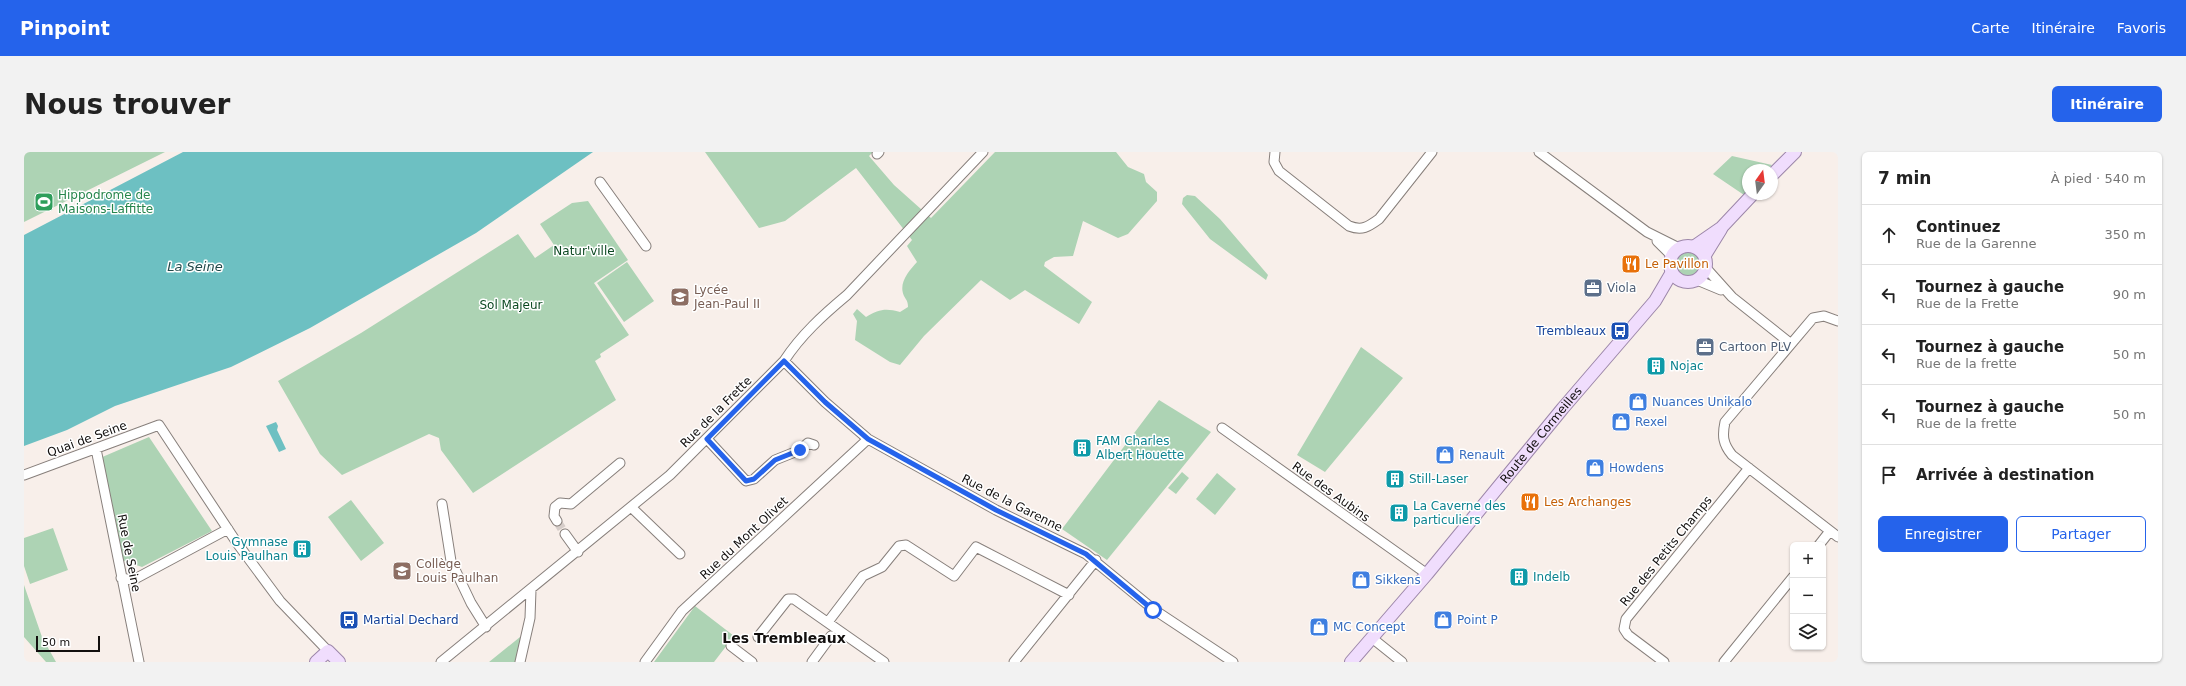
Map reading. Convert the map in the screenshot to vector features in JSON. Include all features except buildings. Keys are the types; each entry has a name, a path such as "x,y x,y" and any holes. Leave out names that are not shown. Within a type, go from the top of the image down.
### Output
{"main road":[{"path":"1778,169 1795,152"},
{"path":"1721,228 1705,255 1706,268 1697,280 1682,280 1672,272 1670,267 1676,252 1695,246 1721,228 1747,200"},
{"path":"1695,246 1705,255"},
{"name":"Route de Cormeilles","path":"1351,662 1427,574 1563,408 1654,301 1672,272"},
{"name":"Route de Cormeilles","path":"1654,301 1682,280"},
{"path":"316,662 328,651 339,662"}],"street":[{"path":"1275,152 1274,162 1279,171 1349,226 1359,230 1367,227 1379,219 1432,152"},
{"path":"1539,152 1647,232 1668,244 1676,252"},
{"name":"Rue de la Frette","path":"441,662 578,552 670,475 784,361 798,341 822,316 847,295 982,153"},
{"path":"600,182 646,246"},
{"path":"1706,268 1732,297"},
{"path":"1697,280 1710,284 1732,297 1790,343"},
{"path":"1838,321 1824,316 1813,318 1790,343 1725,422 1722,434 1725,446 1749,468 1838,537"},
{"name":"Rue de la Garenne","path":"784,361 825,402 868,439 996,510 1096,560 1153,610 1233,662"},
{"name":"Quai de Seine","path":"24,475 96,449 159,423 228,529"},
{"name":"Rue des Aubins","path":"1222,428 1427,574"},
{"name":"Rue de la Frette","path":"707,439 746,481 754,479 775,460 800,450 808,443 814,446"},
{"name":"Rue du Mont Olivet","path":"645,662 682,611 868,439"},
{"name":"Rue de Seine","path":"96,449 139,662"},
{"path":"557,520 554,516 555,507 560,503 571,504 620,463"},
{"name":"Rue des Petits Champs","path":"1664,662 1628,635 1624,630 1626,619 1749,468"},
{"path":"442,504 451,561 471,603 486,627"},
{"path":"631,507 680,554"},
{"path":"121,578 133,580 228,529 280,601 328,651"},
{"path":"1821,542 1830,531"},
{"path":"566,534 578,552"},
{"path":"828,622 863,576 882,567 899,546 906,545 954,576 976,547 1069,595"},
{"path":"1014,662 1096,560"},
{"path":"1724,662 1792,578"},
{"path":"520,662 530,618 531,590"},
{"path":"758,637 788,599 794,598 884,662"},
{"path":"812,662 831,636"},
{"path":"1372,638 1402,662"},
{"path":"731,646 752,662"}],"green space":[{"name":"Hippodrome de Maisons-Laffitte","path":"24,152 165,152 24,222"},
{"path":"705,152 873,152 869,156 894,185 931,218 995,152 1116,152 1128,167 1144,174 1146,182 1157,192 1157,201 1128,234 1118,238 1083,221 1073,256 1054,257 1045,262 1044,266 1092,302 1079,324 1025,290 1010,300 981,280 924,336 900,365 890,362 855,340 857,321 853,314 857,309 866,317 879,311 891,310 900,312 908,307 902,286 905,278 917,262 907,246 912,240 856,168 785,221 759,228"},
{"path":"1732,156 1768,164 1742,164 1742,194 1713,174"},
{"path":"1187,195 1195,196 1220,219 1268,275 1266,280 1210,239 1182,204 1183,198"},
{"path":"588,201 628,260 594,283 629,335 600,354 601,357 595,361 616,400 473,493 441,450 439,438 429,434 342,475 320,454 278,381 361,333 518,234 535,258 554,245 540,224 572,203"},
{"path":"1689,250 1698,254 1702,263 1698,272 1689,276 1680,272 1676,263 1680,254"},
{"path":"627,262 654,301 624,322 597,283"},
{"path":"1361,347 1403,378 1325,472 1297,455"},
{"path":"1159,400 1211,432 1107,560 1062,529"},
{"path":"149,437 212,531 142,567 119,559 100,458"},
{"path":"1182,472 1189,478 1176,494 1168,488"},
{"path":"1217,473 1236,489 1215,515 1196,499"},
{"path":"351,500 384,543 361,561 328,517"},
{"path":"53,528 68,570 30,584 24,566 24,538"},
{"path":"24,585 42,637 56,662 46,662 24,637"},
{"path":"695,606 734,636 714,662 654,662"},
{"path":"520,637 522,637 517,662 489,662"}],"water":[{"name":"La Seine","path":"183,152 593,152 476,233 310,328 231,367 115,406 67,430 24,446 24,235"},
{"path":"276,422 278,426 277,430 286,449 279,452 266,426"}],"tunnel":[{"path":"557,521 565,534"}],"place":[{"name":"Hippodrome de Maisons-Laffitte","path":"44,202"},
{"name":"Le Pavillon","path":"1631,264"},
{"name":"Viola","path":"1593,288"},
{"name":"Lycée Jean-Paul II","path":"680,297"},
{"name":"Trembleaux","path":"1620,331"},
{"name":"Cartoon PLV","path":"1705,347"},
{"name":"Nojac","path":"1656,366"},
{"name":"Nuances Unikalo","path":"1638,402"},
{"name":"Rexel","path":"1621,422"},
{"name":"FAM Charles Albert Houette","path":"1082,448"},
{"name":"Renault","path":"1445,455"},
{"name":"Howdens","path":"1595,468"},
{"name":"Still-Laser","path":"1395,479"},
{"name":"Les Archanges","path":"1530,502"},
{"name":"La Caverne des particuliers","path":"1399,513"},
{"name":"Gymnase Louis Paulhan","path":"302,549"},
{"name":"Collège Louis Paulhan","path":"402,571"},
{"name":"Indelb","path":"1519,577"},
{"name":"Sikkens","path":"1361,580"},
{"name":"Martial Dechard","path":"349,620"},
{"name":"Point P","path":"1443,620"},
{"name":"MC Concept","path":"1319,627"}],"district":[{"name":"Les Trembleaux","path":"784,638"}],"route":[{"path":"800,450 775,460 754,479 746,481 742,479 707,439 784,361 825,402 868,439 996,510 1096,560 1153,610"}],"park label":[{"name":"Natur'ville","path":"584,251"},
{"name":"Sol Majeur","path":"511,305"}]}
